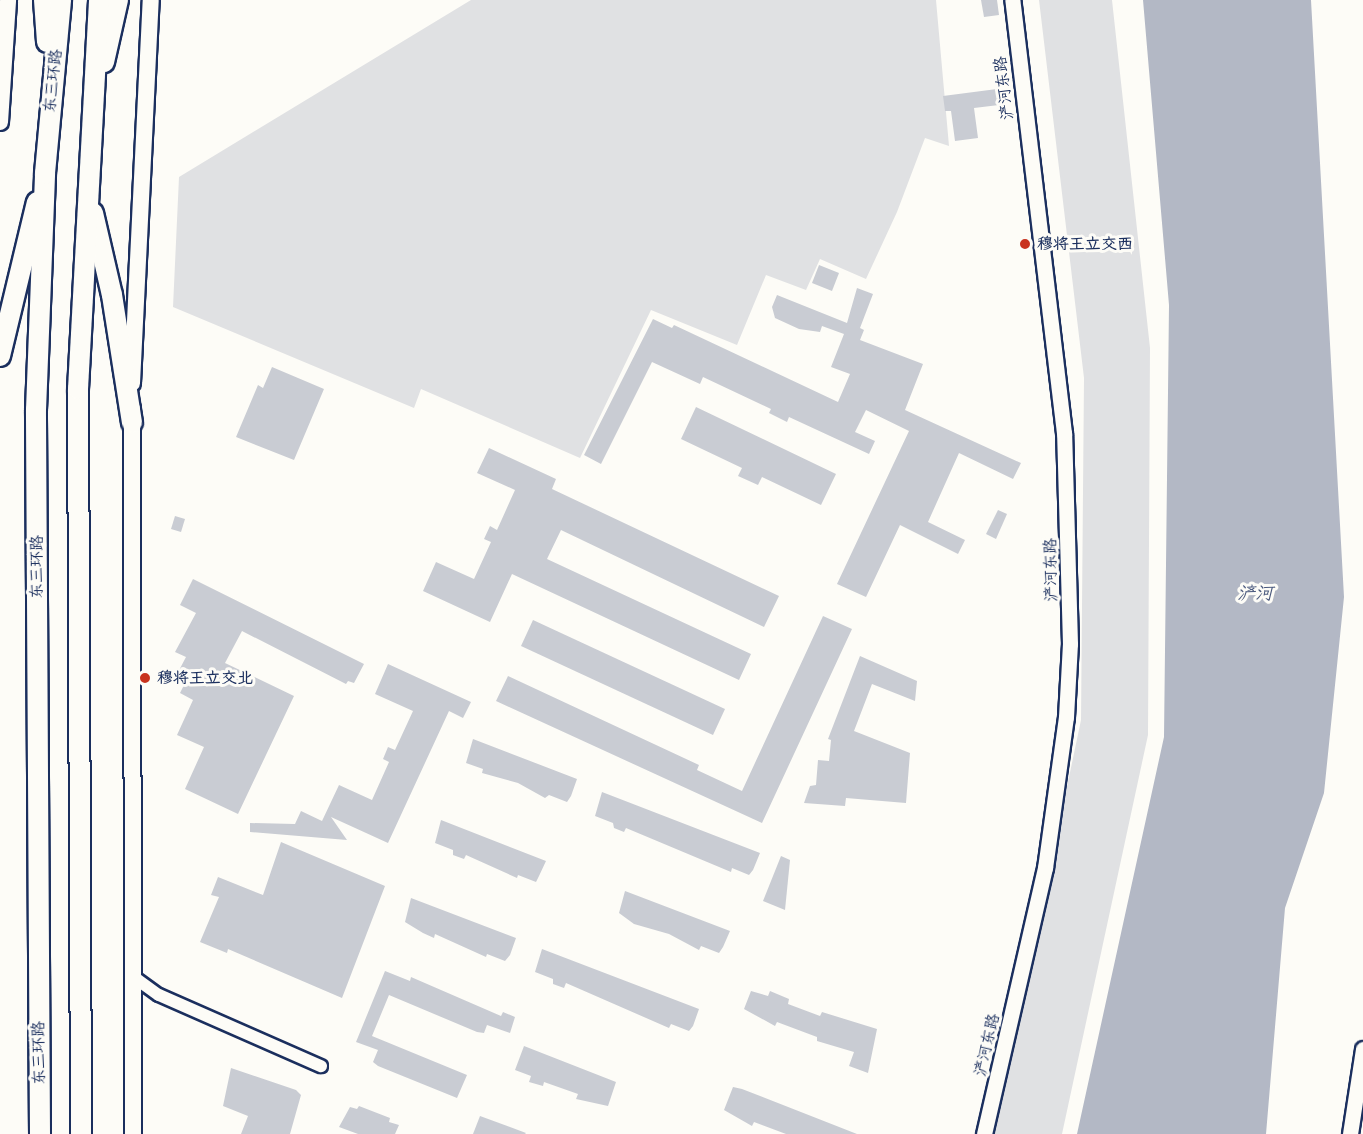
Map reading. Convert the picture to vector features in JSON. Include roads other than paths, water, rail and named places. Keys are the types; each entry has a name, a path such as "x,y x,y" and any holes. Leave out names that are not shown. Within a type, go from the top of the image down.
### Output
{"highway":[{"path":"44,0 50,109"},
{"name":"东三环路","path":"40,1134 36,410 45,173 61,0"},
{"path":"81,1134 78,390 99,0"},
{"path":"91,117 118,0"},
{"path":"0,356 45,173"},
{"path":"88,194 112,295 132,422"}],"main road":[{"path":"0,122 8,0"},
{"path":"133,1134 131,975 132,325 151,0"}],"street":[{"name":"浐河东路","path":"984,1134 1045,868 1066,717 1070,644 1064,433 1012,0"},
{"path":"131,975 159,995 321,1066"},
{"path":"1350,1134 1358,1113 1363,1049"}],"water":[{"name":"浐河","path":"1143,0 1311,0 1344,597 1324,793 1285,908 1266,1134 1077,1134 1164,737 1169,305"}],"place":[{"name":"穆将王立交西","path":"1025,244"},
{"name":"穆将王立交北","path":"145,678"}]}
